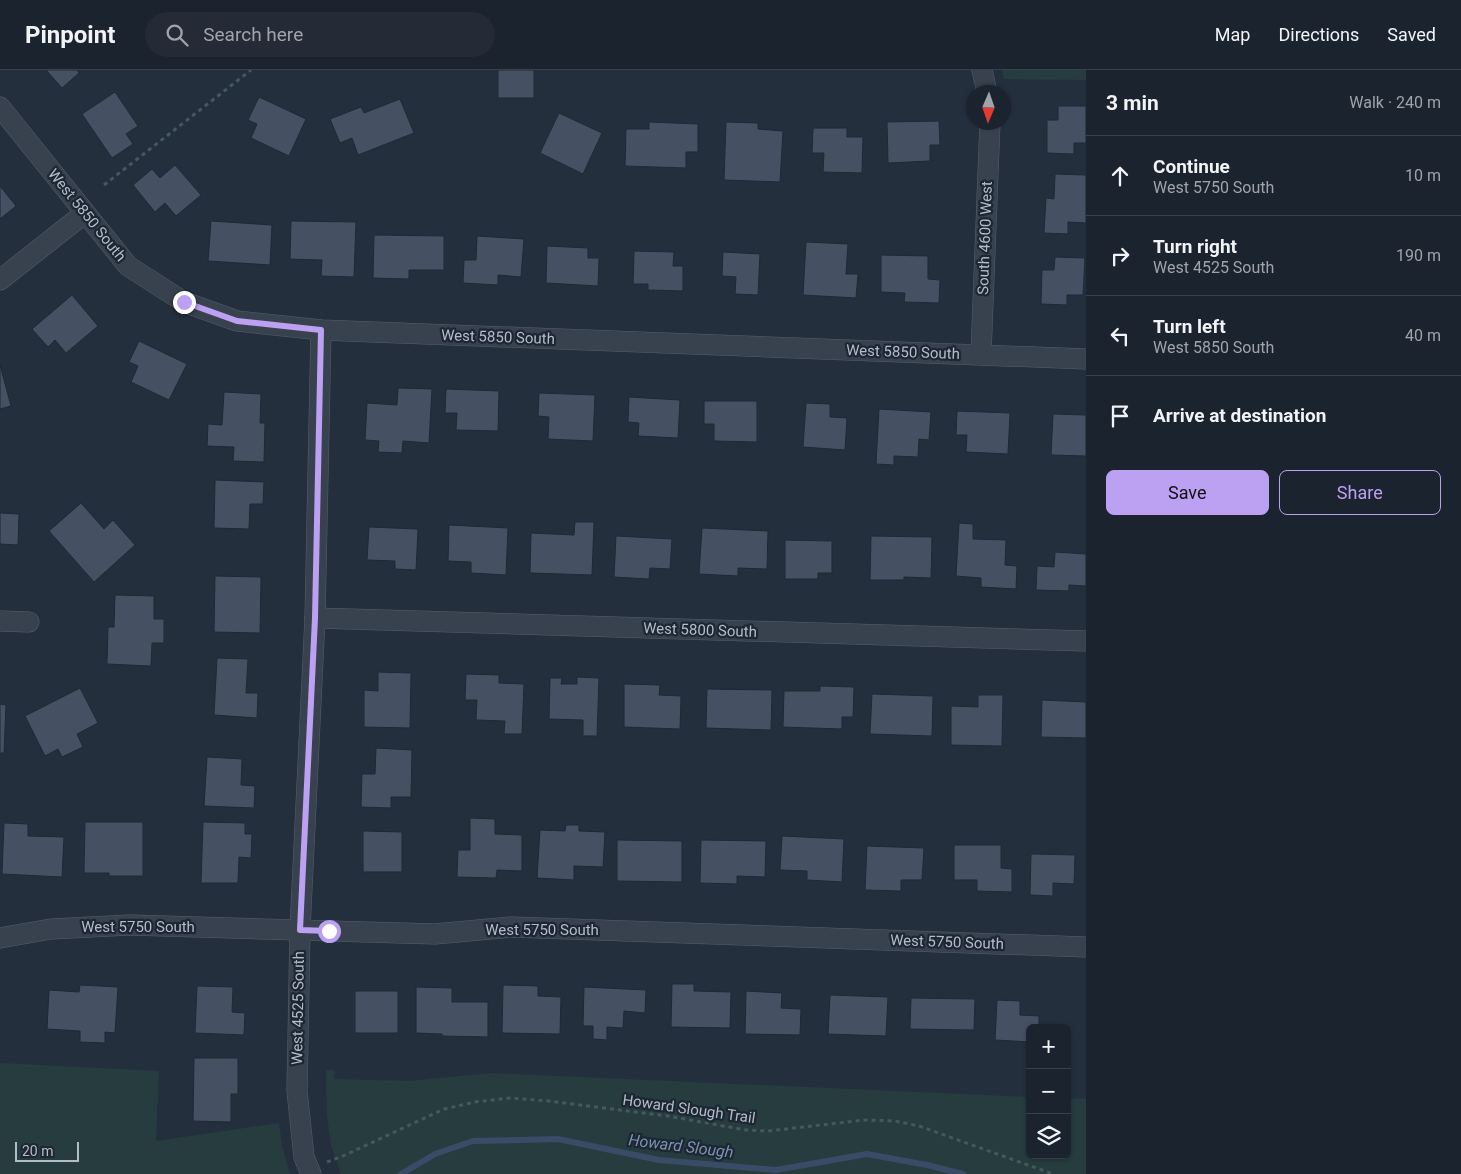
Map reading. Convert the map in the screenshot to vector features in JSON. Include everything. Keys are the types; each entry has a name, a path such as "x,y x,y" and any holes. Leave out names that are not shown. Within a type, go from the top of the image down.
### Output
{"street":[{"path":"982,70 985,85"},
{"name":"West 5850 South","path":"0,107 128,266 184,302 237,321 321,330 1086,359"},
{"name":"South 4600 West","path":"981,354 990,130"},
{"path":"0,280 85,213"},
{"name":"West 4525 South","path":"319,1168 304,1156 296,1091 300,930 315,618 321,330"},
{"name":"West 5800 South","path":"315,618 1086,641"},
{"path":"0,621 29,622"},
{"name":"West 5750 South","path":"0,938 51,929 130,925 435,934 511,927 1086,947"}],"path":[{"path":"104,186 251,70"},
{"name":"Howard Slough Trail","path":"319,1168 444,1109 475,1102 510,1098 668,1116 746,1130 768,1131 865,1120 895,1121 919,1126 1052,1174"}],"green space":[{"path":"1002,70 1086,70 1086,80 1004,79"},
{"path":"0,1063 159,1071 156,1141 279,1123 282,1146 290,1174 0,1174"},
{"path":"326,1070 335,1070 334,1079 409,1081 490,1073 1026,1097 1026,1159 1071,1159 1071,1098 1086,1099 1086,1174 341,1174 331,1145 327,1116"}],"building":[{"path":"46,70 77,70 79,73 62,88"},
{"path":"498,70 534,70 534,98 498,98"},
{"path":"115,92 138,126 126,134 133,144 112,158 82,114"},
{"path":"259,97 306,119 289,156 251,138 257,124 248,120"},
{"path":"400,99 414,133 358,155 352,138 340,143 330,119 361,107 364,113"},
{"path":"1058,106 1086,106 1086,143 1074,143 1074,154 1047,153 1047,120 1058,120"},
{"path":"559,113 602,133 583,174 540,153"},
{"path":"939,121 940,145 930,145 930,161 888,163 887,122"},
{"path":"649,122 698,124 698,152 686,152 686,168 625,166 626,129 649,129"},
{"path":"726,122 758,123 758,129 783,131 780,182 724,180"},
{"path":"813,128 847,128 847,137 863,137 862,173 823,172 824,153 812,153"},
{"path":"175,165 201,195 176,216 165,203 155,212 133,185 152,169 160,178"},
{"path":"1055,174 1086,175 1086,223 1068,222 1068,234 1044,233 1046,198 1054,199"},
{"path":"0,186 16,206 0,219"},
{"path":"211,221 272,225 270,265 208,261"},
{"path":"291,221 356,222 354,277 321,276 322,260 290,259"},
{"path":"374,235 444,236 444,270 409,270 409,279 373,278"},
{"path":"477,236 524,239 521,277 498,275 498,285 463,283 464,260 476,260"},
{"path":"806,242 848,244 846,274 858,274 856,298 803,295"},
{"path":"547,246 588,248 588,258 599,258 598,286 546,283"},
{"path":"634,251 674,252 673,266 683,266 683,291 648,290 648,284 633,284"},
{"path":"723,252 760,254 758,295 735,294 736,277 722,276"},
{"path":"881,255 928,256 928,279 940,280 939,303 904,302 905,293 881,292"},
{"path":"1055,257 1085,258 1083,295 1067,295 1067,305 1041,304 1042,270 1054,270"},
{"path":"72,295 98,326 66,353 55,340 48,347 32,329"},
{"path":"139,341 187,364 169,400 131,382 138,366 129,362"},
{"path":"0,365 11,406 0,409"},
{"path":"398,388 432,389 429,443 403,441 402,453 378,452 379,441 365,440 367,403 397,405"},
{"path":"446,389 499,391 498,431 456,430 457,413 445,413"},
{"path":"224,392 261,394 260,423 265,423 264,462 233,461 234,447 207,446 208,424 222,425"},
{"path":"539,393 595,395 593,441 548,439 549,417 538,416"},
{"path":"629,397 680,400 678,438 638,436 639,423 628,422"},
{"path":"704,401 757,401 757,442 714,441 714,424 704,424"},
{"path":"806,403 830,404 830,417 847,418 845,450 803,447"},
{"path":"879,409 931,412 929,440 919,439 918,457 894,456 894,465 876,464"},
{"path":"957,411 1010,413 1008,454 966,452 967,435 956,435"},
{"path":"1053,414 1086,415 1086,456 1051,455"},
{"path":"215,480 264,482 263,504 250,504 249,529 214,528"},
{"path":"81,503 104,529 113,520 135,545 94,582 49,531"},
{"path":"0,513 19,514 18,545 0,544"},
{"path":"575,522 594,522 592,575 530,573 531,533 574,535"},
{"path":"959,523 973,524 973,539 1006,540 1005,565 1017,566 1016,589 981,587 981,578 956,576"},
{"path":"449,525 508,528 506,575 471,573 471,562 448,561"},
{"path":"369,527 418,529 416,570 395,569 395,561 367,560"},
{"path":"702,528 768,531 767,569 738,568 738,576 699,574"},
{"path":"616,536 672,539 670,569 650,568 649,579 614,577"},
{"path":"871,536 932,537 931,578 904,577 904,580 870,580"},
{"path":"785,540 832,541 832,573 818,573 818,579 785,579"},
{"path":"1055,552 1086,554 1086,586 1069,585 1069,591 1036,590 1037,566 1054,567"},
{"path":"215,576 261,577 260,633 214,632"},
{"path":"115,595 154,596 154,619 164,619 164,643 152,643 151,666 107,664 108,627 114,627"},
{"path":"217,658 248,659 246,693 258,693 257,718 214,715"},
{"path":"378,672 411,673 410,728 364,727 364,690 378,691"},
{"path":"466,674 499,675 499,683 524,684 522,734 504,734 505,721 476,720 477,700 465,700"},
{"path":"577,677 599,678 597,736 583,736 583,720 549,719 550,678 562,678 561,684 577,684"},
{"path":"624,684 660,685 659,695 681,696 680,729 624,727"},
{"path":"820,686 854,687 853,717 842,717 842,729 783,727 784,691 820,691"},
{"path":"80,688 98,723 77,734 83,747 62,757 58,749 45,756 25,716"},
{"path":"707,689 772,690 771,730 706,728"},
{"path":"872,694 933,696 932,736 870,734"},
{"path":"978,695 1003,695 1002,746 951,745 951,706 978,707"},
{"path":"1042,700 1086,702 1086,738 1041,737"},
{"path":"0,704 6,705 4,753 0,753"},
{"path":"376,748 412,750 411,797 391,797 391,808 361,807 362,774 375,774"},
{"path":"207,757 242,759 241,785 255,786 254,808 204,806"},
{"path":"470,818 495,819 495,834 522,835 522,871 497,870 496,878 457,877 458,850 470,850"},
{"path":"85,822 143,822 143,876 109,876 109,873 84,873"},
{"path":"203,822 245,823 245,834 252,834 251,858 239,857 238,883 201,883"},
{"path":"4,823 28,824 28,836 64,837 62,877 2,874"},
{"path":"566,825 579,825 579,831 605,832 603,867 574,866 574,880 537,878 540,830 565,831"},
{"path":"363,831 402,832 402,872 363,872"},
{"path":"782,836 844,839 842,882 807,880 807,871 780,870"},
{"path":"617,840 682,841 682,882 617,881"},
{"path":"701,840 766,841 765,877 737,876 737,884 700,883"},
{"path":"954,845 1001,845 1001,868 1012,869 1012,892 977,891 977,880 954,880"},
{"path":"867,846 924,848 922,880 901,880 901,891 865,890"},
{"path":"1031,854 1075,855 1074,884 1053,883 1053,896 1030,895"},
{"path":"672,984 694,984 694,991 731,992 730,1028 671,1027"},
{"path":"80,985 118,987 115,1033 105,1032 105,1043 80,1042 80,1031 47,1029 49,990 79,992"},
{"path":"503,985 538,986 538,996 561,997 560,1034 502,1033"},
{"path":"197,986 233,987 232,1012 245,1013 244,1035 195,1033"},
{"path":"416,987 452,988 452,1002 488,1002 488,1037 442,1036 442,1034 416,1033"},
{"path":"584,987 646,990 645,1013 624,1011 623,1028 607,1027 607,1040 593,1039 593,1026 583,1026"},
{"path":"355,991 398,991 398,1033 355,1033"},
{"path":"746,991 782,993 781,1008 801,1009 800,1035 745,1034"},
{"path":"830,995 888,997 886,1036 828,1034"},
{"path":"911,998 975,999 974,1030 910,1029"},
{"path":"997,1000 1020,1001 1020,1015 1039,1016 1039,1024 1026,1024 1026,1042 995,1040"},
{"path":"194,1058 238,1058 238,1094 231,1094 231,1122 193,1121"}],"waterway":[{"name":"Howard Slough","path":"401,1174 435,1154 473,1141 558,1139 659,1160 776,1170 867,1154 963,1174"}],"route":[{"path":"184,302 237,321 321,330 315,618 300,930 329,931"}]}
